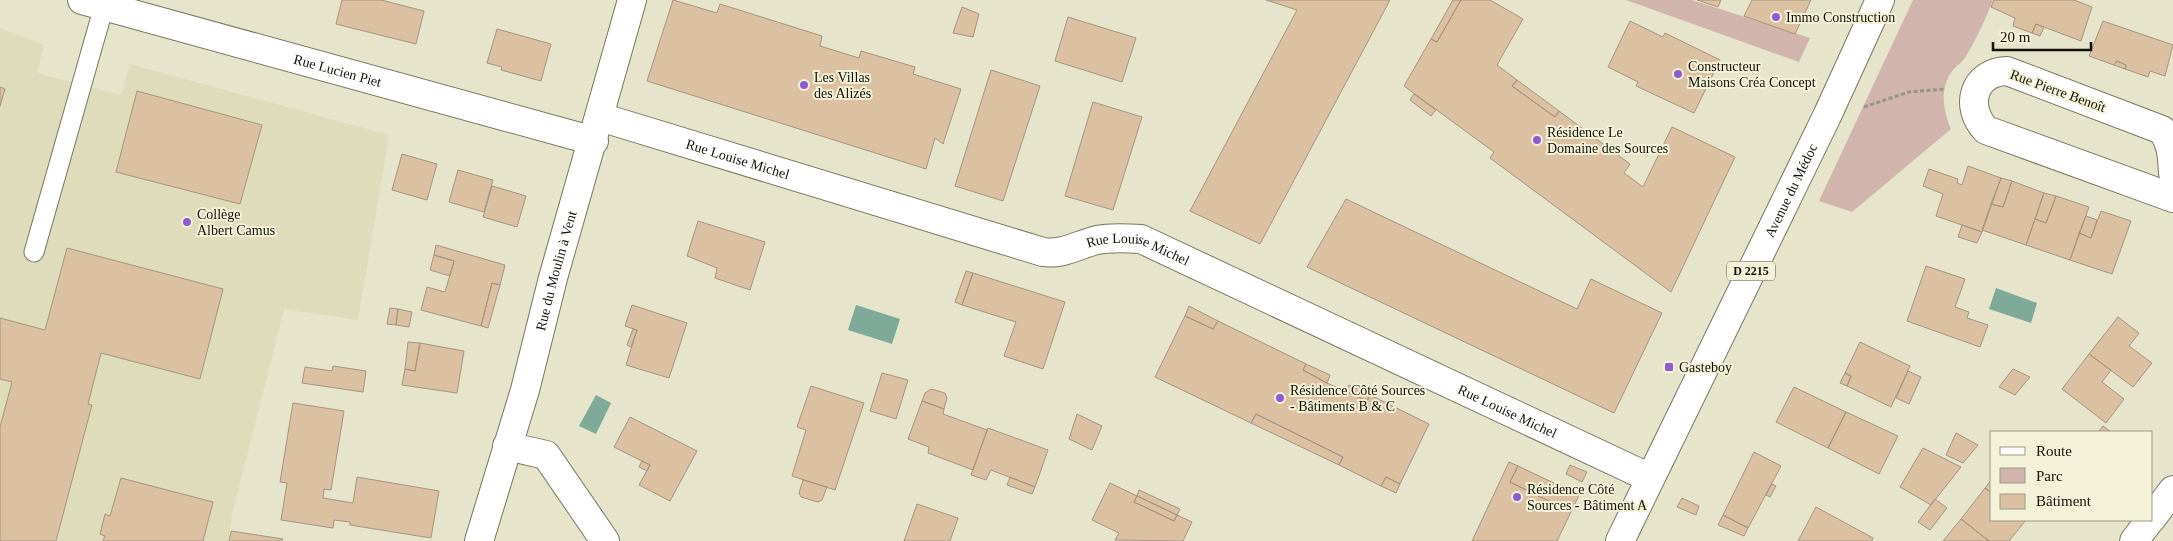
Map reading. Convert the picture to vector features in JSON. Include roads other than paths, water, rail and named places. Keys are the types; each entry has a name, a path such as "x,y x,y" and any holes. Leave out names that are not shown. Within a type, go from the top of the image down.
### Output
{"street":[{"name":"Rue du Moulin à Vent","path":"479,541 525,390 553,278 597,129 632,0"},
{"name":"Avenue du Médoc","path":"1620,541 1827,116 1880,0"},
{"name":"Rue Lucien Piet","path":"93,3 597,129"},
{"name":"Rue Pierre Benoît","path":"2173,172 2172,150 2169,140 2162,130 2007,71 1996,72 1980,83 1974,92 1975,114 1979,123 1986,130 2173,198"},
{"name":"Rue Louise Michel","path":"597,129 1043,252 1054,254 1066,252 1098,240 1141,239 1650,478"},
{"path":"507,446 546,455 605,541"},
{"path":"2153,516 2173,490"},
{"path":"2134,541 2149,521"}],"lane":[{"path":"34,252 93,3"}],"place":[{"name":"Immo Construction","path":"1776,17"},
{"name":"Constructeur Maisons Créa Concept","path":"1678,74"},
{"name":"Les Villas des Alizés","path":"804,85"},
{"name":"Résidence Le Domaine des Sources","path":"1537,140"},
{"name":"Collège Albert Camus","path":"187,222"},
{"name":"Gasteboy","path":"1669,367"},
{"name":"Résidence Côté Sources - Bâtiments B & C","path":"1280,398"},
{"name":"Résidence Côté Sources - Bâtiment A","path":"1517,497"}]}
